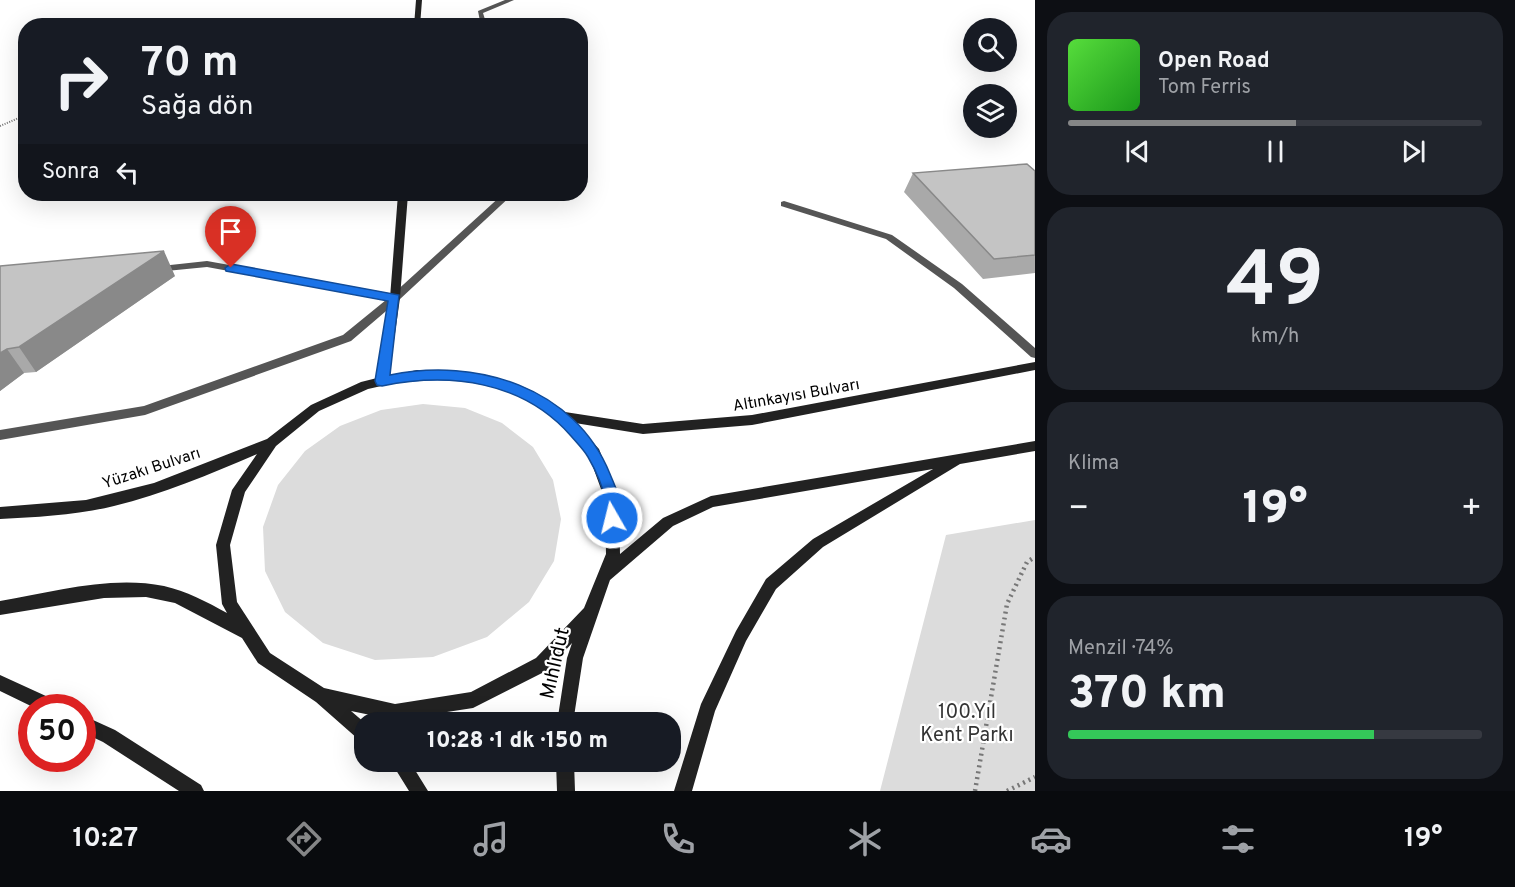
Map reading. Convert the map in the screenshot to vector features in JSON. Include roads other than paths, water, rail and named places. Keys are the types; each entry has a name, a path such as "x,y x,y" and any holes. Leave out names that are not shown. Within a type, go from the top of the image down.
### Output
{"main road":[{"path":"418,18 419,0"},
{"path":"382,381 395,298 402,201"},
{"name":"Altınkayısı Bulvarı","path":"561,416 643,429 752,420 1035,366"},
{"path":"354,724 321,696 264,658 230,604 223,545 239,490 272,442 315,408 364,385 417,374 470,376 519,390 561,416"},
{"name":"Mıhlıdut","path":"561,416 594,453 612,500 613,554 575,658 567,712"},
{"name":"Yüzakı Bulvarı","path":"0,513 53,510 115,500 194,474 272,442"},
{"path":"603,578 668,522 711,502 1035,446"},
{"path":"683,791 707,710 741,636 771,584 819,543 960,458"},
{"path":"0,608 104,590 162,593 189,603 248,632"},
{"path":"321,696 395,712 473,700 542,664 590,613"},
{"path":"0,683 23,694"},
{"path":"96,730 195,791"},
{"path":"407,772 419,791"},
{"path":"565,772 566,791"}],"street":[{"path":"482,18 480,12 511,0"},
{"path":"0,435 145,410 347,338 395,298 500,201"},
{"path":"784,204 889,237 958,286 1035,354"},
{"path":"150,270 207,264 395,298"}],"park label":[{"name":"100.Yıl Kent Parkı","path":"967,722"}]}
